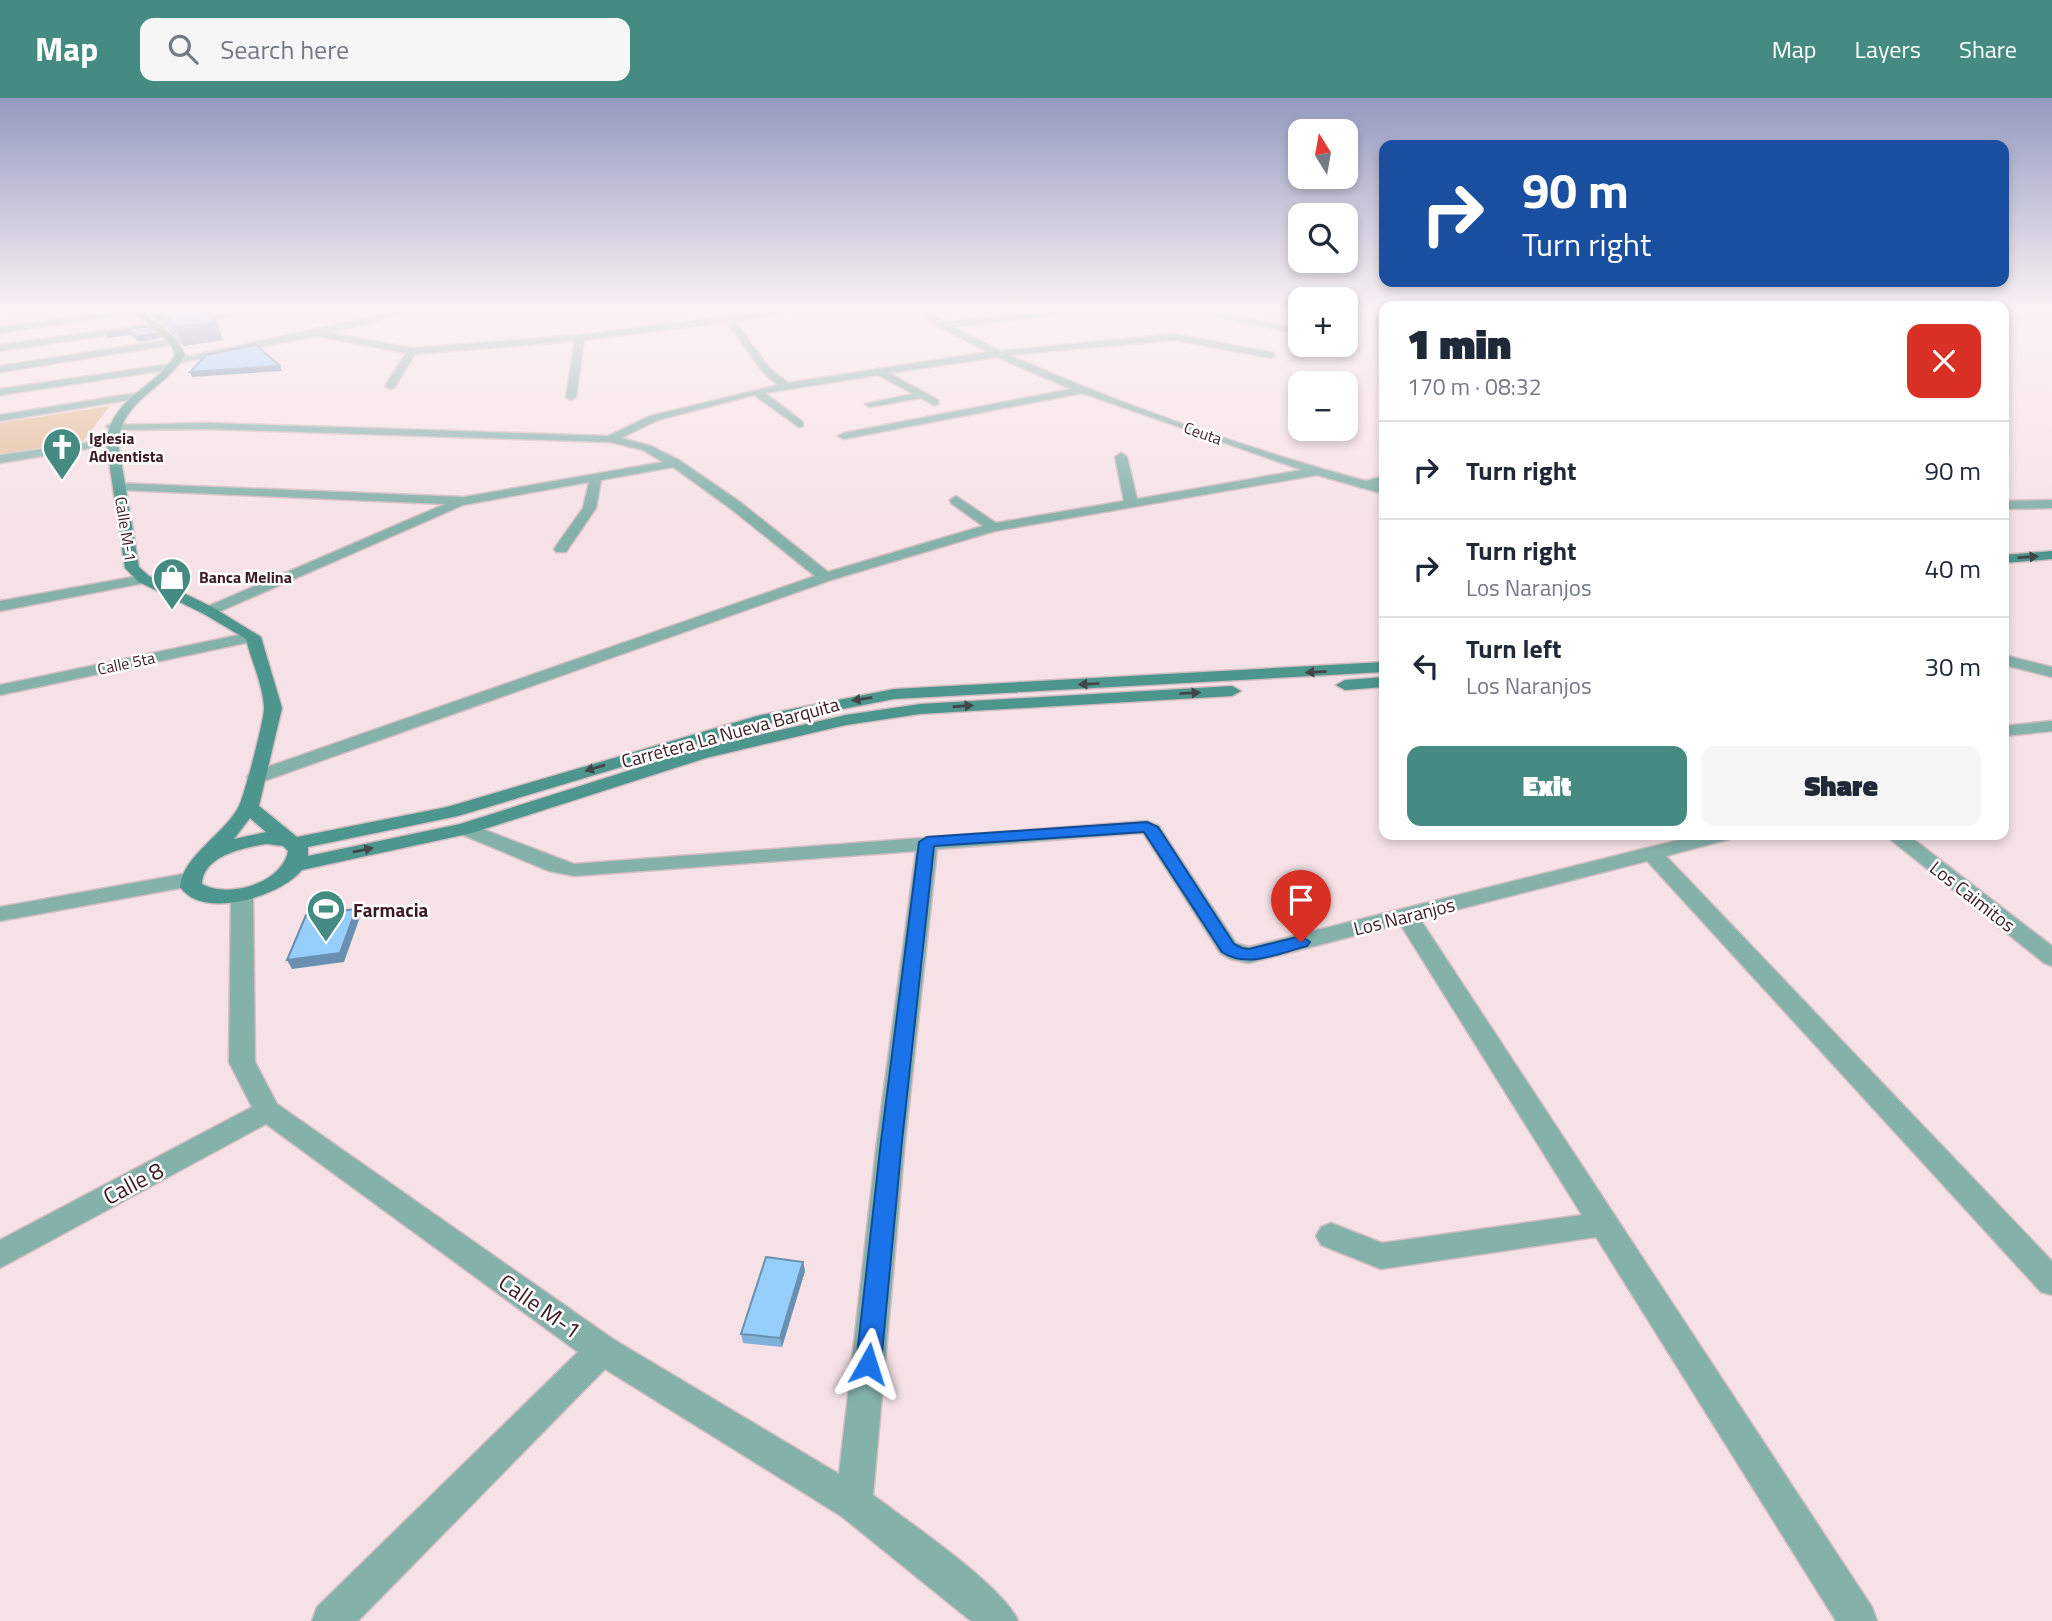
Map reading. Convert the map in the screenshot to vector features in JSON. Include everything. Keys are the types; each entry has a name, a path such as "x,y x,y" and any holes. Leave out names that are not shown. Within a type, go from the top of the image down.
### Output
{"street":[{"path":"0,392 87,378"},
{"path":"112,427 138,396 158,378"},
{"path":"390,386 395,378"},
{"path":"572,397 575,378"},
{"path":"776,378 786,386"},
{"path":"610,439 654,418 755,391 839,378"},
{"path":"891,378 934,401"},
{"name":"Ceuta","path":"1052,378 1314,472 1379,488"},
{"path":"844,436 1081,390"},
{"path":"755,391 799,424"},
{"path":"870,404 922,395"},
{"path":"0,418 138,396"},
{"path":"112,427 208,426 610,439 648,448 676,463 735,505 826,577"},
{"name":"Calle M-1","path":"112,427 112,442 132,568 144,579 209,611 253,637"},
{"path":"0,459 112,442"},
{"path":"1121,457 1131,502"},
{"path":"120,486 464,501 676,463"},
{"path":"257,776 826,577 993,527 1314,472"},
{"path":"561,549 590,510 596,495 595,479"},
{"path":"1361,484 1379,481"},
{"path":"956,500 993,527"},
{"path":"209,611 464,501"},
{"path":"2009,505 2052,504"},
{"path":"2009,545 2052,542"},
{"path":"2009,559 2052,555"},
{"path":"0,606 144,579"},
{"path":"208,857 249,807 273,708 253,637"},
{"name":"Calle 5ta","path":"0,690 253,637"},
{"path":"2009,661 2052,672"},
{"name":"Carretera La Nueva Barquita","path":"293,850 451,812 757,721 828,705 894,694 1379,667"},
{"name":"Carretera La Nueva Barquita","path":"293,850 465,829 621,777 701,754 885,713 1379,682"},
{"path":"2009,730 2052,726"},
{"path":"249,807 293,850"},
{"name":"Los Naranjos","path":"927,842 1147,827 1153,830 1228,948 1238,954 1249,955 1703,840"},
{"path":"465,829 556,866 574,870 927,842 891,1141 854,1503"},
{"path":"279,839 293,850 278,880 242,894 204,895 191,887 190,880 198,865 221,849 251,840 279,839"},
{"name":"Los Caimitos","path":"1901,840 2052,958"},
{"path":"1652,853 2052,1282"},
{"path":"0,914 190,880"},
{"name":"Calle M-1","path":"242,894 242,1062 267,1111 602,1350 854,1503 963,1588 999,1621"},
{"path":"1406,915 1858,1621"},
{"name":"Calle 8","path":"0,1255 267,1111"},
{"path":"1331,1236 1381,1256 1604,1224"},
{"path":"331,1621 602,1350"}],"shaded area":[{"path":"110,406 83,441 0,454 0,423"}],"building":[{"name":"Farmacia","path":"356,909 340,953 287,960 306,915"},
{"path":"766,1257 803,1262 780,1338 741,1334"}],"place":[{"name":"Iglesia Adventista","path":"62,481"},
{"name":"Banca Melina","path":"172,611"},
{"name":"Farmacia","path":"326,943"}],"route":[{"path":"868,1364 891,1141 927,842 1147,827 1153,830 1228,948 1238,954 1249,955 1301,942"}]}
